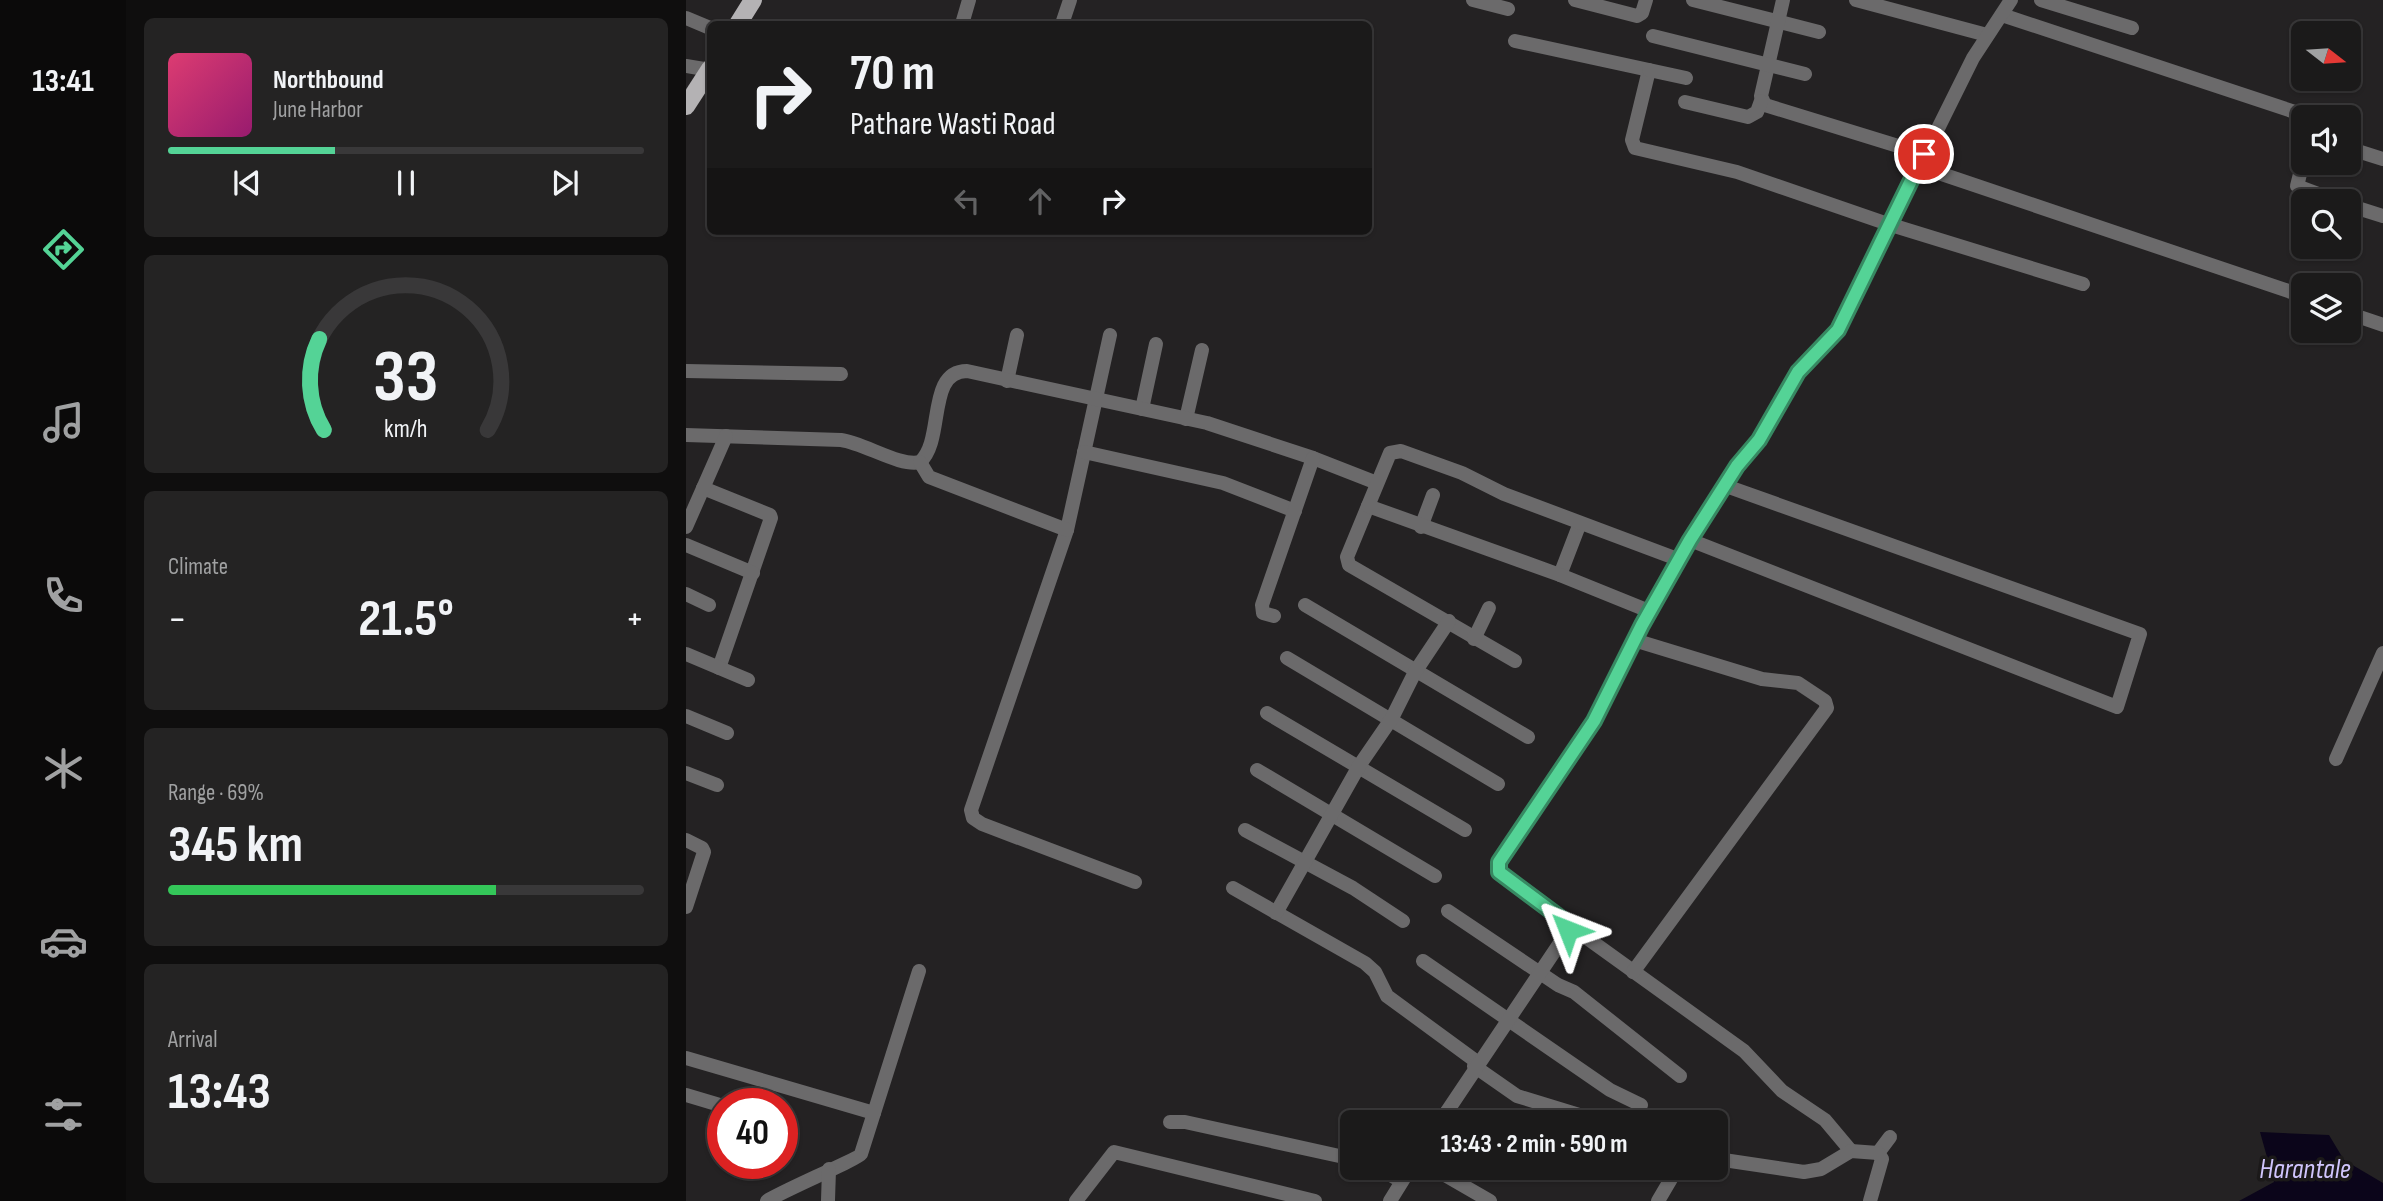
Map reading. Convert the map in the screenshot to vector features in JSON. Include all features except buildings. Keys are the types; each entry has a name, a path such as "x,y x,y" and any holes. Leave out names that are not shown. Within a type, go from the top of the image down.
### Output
{"main road":[{"path":"740,21 753,0"},
{"path":"686,106 707,74"}],"street":[{"path":"963,21 969,0"},
{"path":"1063,21 1070,0"},
{"path":"1473,0 1508,9"},
{"path":"1575,0 1637,16 1642,13 1646,0"},
{"path":"1693,0 1819,32"},
{"path":"1685,102 1748,117 1757,112 1783,0"},
{"path":"1856,0 1987,35"},
{"path":"1851,1151 1825,1120 1782,1091 1744,1051 1506,879 1497,867 1594,721 1649,611 1690,540 1759,440 1798,372 1838,330 1921,160 1987,35 2011,0"},
{"path":"2041,0 2132,28"},
{"path":"2001,15 2291,111"},
{"path":"686,18 707,27"},
{"path":"1653,36 1805,74"},
{"path":"1515,41 1686,78"},
{"path":"686,65 707,68"},
{"path":"1649,69 1632,140 1635,148 1737,172 1888,224 2083,284"},
{"path":"1761,101 1770,107 2291,292"},
{"path":"2361,152 2383,159"},
{"path":"2300,175 2297,186 2305,189"},
{"path":"2361,209 2383,216"},
{"path":"2361,318 2383,326"},
{"path":"1007,381 1017,335"},
{"path":"1110,335 1067,530 971,810 974,818 982,824 1135,882"},
{"path":"1142,409 1156,344"},
{"path":"1186,419 1202,350"},
{"path":"686,371 841,374"},
{"path":"920,462 930,447 949,375 967,371 1186,419 1313,458 1377,483"},
{"path":"686,435 841,440 855,442 908,463 920,462"},
{"path":"686,527 726,436"},
{"path":"1515,662 1346,562 1390,453 1396,450 1462,473 1504,494 1680,560"},
{"path":"1084,452 1223,483 1295,511"},
{"path":"1274,616 1263,612 1262,605 1313,458"},
{"path":"920,462 929,477 1067,530"},
{"path":"1690,540 2117,707 2140,634 1726,486"},
{"path":"703,488 770,514 771,523 719,668"},
{"path":"1421,527 1433,495"},
{"path":"1368,506 1560,575 1649,611"},
{"path":"1560,575 1580,523"},
{"path":"686,545 753,573"},
{"path":"686,594 709,605"},
{"path":"1306,605 1528,737"},
{"path":"1474,639 1489,608"},
{"path":"1276,913 1359,766 1392,718 1415,672 1449,621"},
{"path":"1633,972 1827,708 1825,701 1798,682 1762,679 1634,640"},
{"path":"2336,760 2379,672 2383,653"},
{"path":"686,654 748,680"},
{"path":"1287,658 1499,784"},
{"path":"1267,713 1465,830"},
{"path":"686,716 727,733"},
{"path":"1257,770 1435,876"},
{"path":"686,773 717,785"},
{"path":"1245,830 1353,888 1403,921"},
{"path":"686,840 702,848 704,852 686,907"},
{"path":"1233,888 1371,968 1387,996 1517,1096 1563,1110"},
{"path":"1448,911 1574,992 1680,1076"},
{"path":"1447,1110 1569,925"},
{"path":"1423,961 1506,1021 1610,1090 1641,1105"},
{"path":"767,1201 829,1169 858,1159 919,971"},
{"path":"686,1058 874,1113"},
{"path":"686,1096 707,1102"},
{"path":"1170,1122 1185,1122 1340,1156"},
{"path":"1878,1153 1890,1137"},
{"path":"1728,1161 1804,1172 1821,1169 1851,1151 1878,1153"},
{"path":"1076,1201 1114,1152 1315,1201"},
{"path":"1870,1201 1882,1159 1878,1153"},
{"path":"828,1201 829,1169"},
{"path":"1454,1180 1490,1201"},
{"path":"1658,1201 1670,1180"},
{"path":"1390,1201 1401,1181"}],"water":[{"name":"Harantale","path":"2260,1132 2329,1135 2344,1160 2383,1183 2383,1201 2239,1201 2274,1182"}],"route":[{"path":"1568,930 1569,925 1566,922 1506,879 1499,872 1499,862 1553,787 1594,721 1649,611 1737,466 1759,440 1798,372 1838,330 1924,154"}]}
